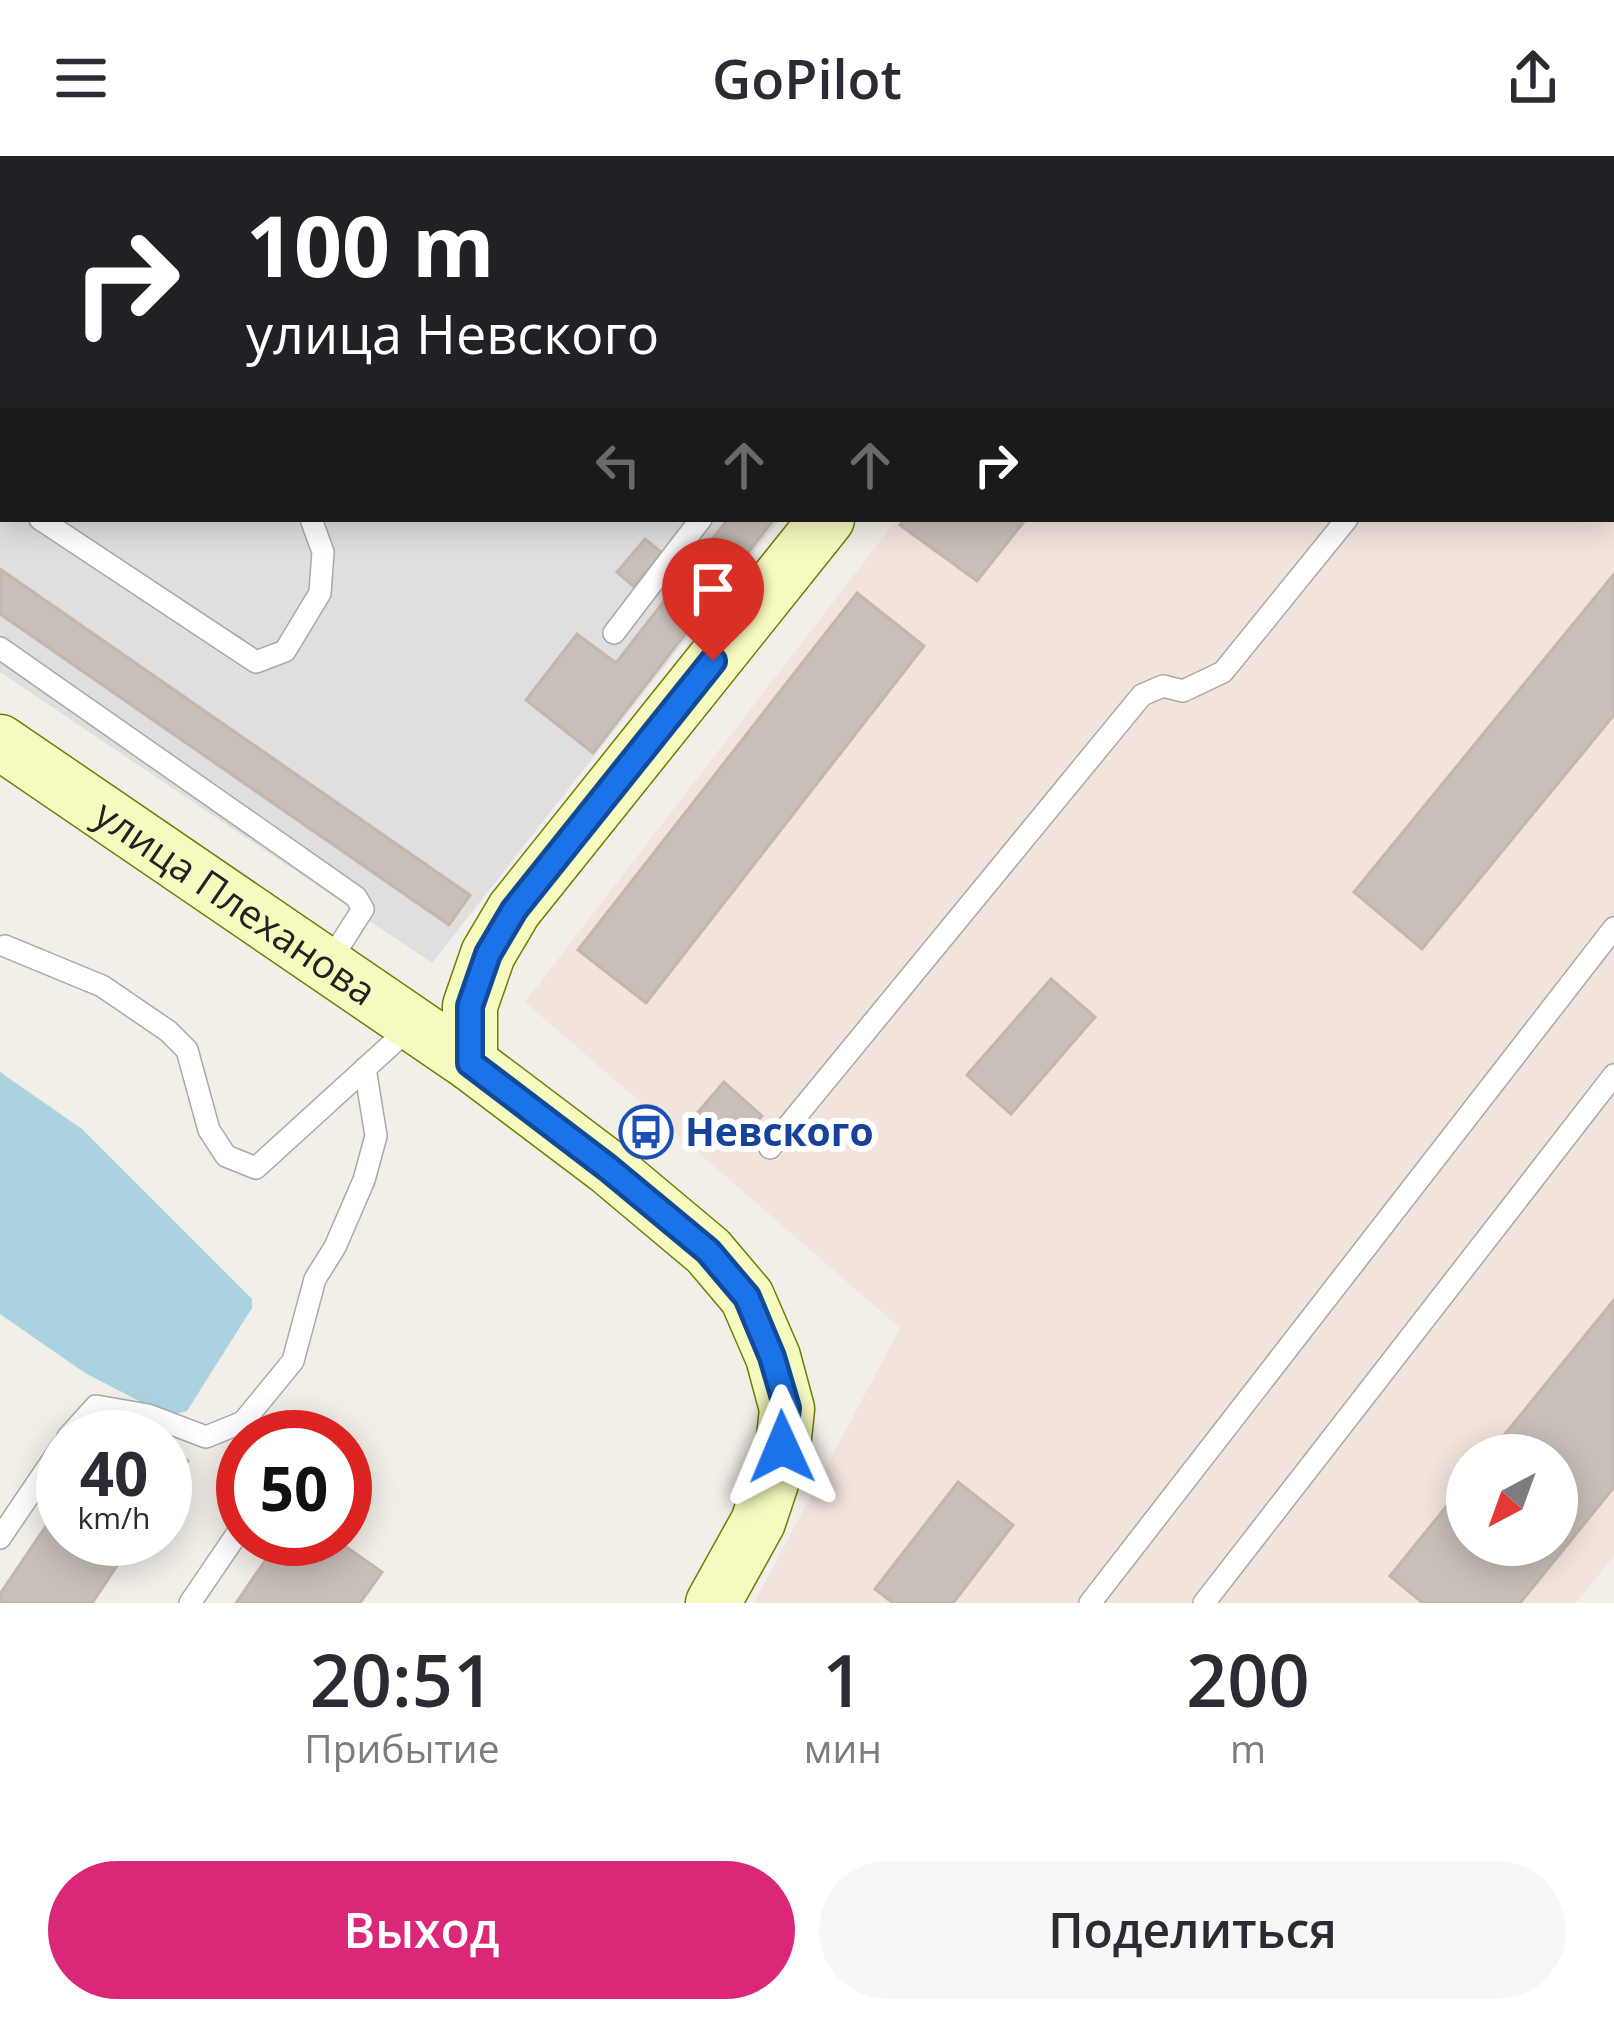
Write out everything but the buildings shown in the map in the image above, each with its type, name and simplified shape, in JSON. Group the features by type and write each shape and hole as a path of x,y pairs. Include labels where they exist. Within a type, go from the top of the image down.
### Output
{"main road":[{"path":"470,1063 470,1006 488,954 514,910 825,522"},
{"name":"улица Плеханова","path":"0,742 470,1063 708,1251 747,1297 787,1408 773,1480 758,1522 713,1603"}],"lane":[{"path":"45,522 256,662 285,651 320,593 323,552 312,522"},
{"path":"614,633 698,522"},
{"path":"770,1148 1142,695 1163,686 1183,691 1222,672 1345,522"},
{"path":"0,647 356,897 363,909 328,964"},
{"path":"1090,1603 1614,928"},
{"path":"4,946 102,986 168,1031 187,1050 209,1130 226,1156 256,1168 415,1023"},
{"path":"192,1432 206,1438 243,1422 293,1360 314,1280 364,1180 376,1136 365,1068"},
{"path":"1204,1603 1614,1075"},
{"path":"0,1538 36,1484"},
{"path":"190,1603 216,1565"}],"shaded area":[{"path":"0,522 778,522 432,963 0,672"},
{"path":"895,522 1614,522 1614,1556 1576,1603 754,1603 900,1328 525,1002"}],"water":[{"path":"0,1072 82,1129 252,1299 252,1308 188,1410 156,1410 85,1373 0,1314"}],"place":[{"name":"Невского","path":"646,1132"}],"route":[{"path":"713,661 514,910 488,954 470,1006 470,1063 708,1251 747,1297 787,1408 782,1447"}]}
